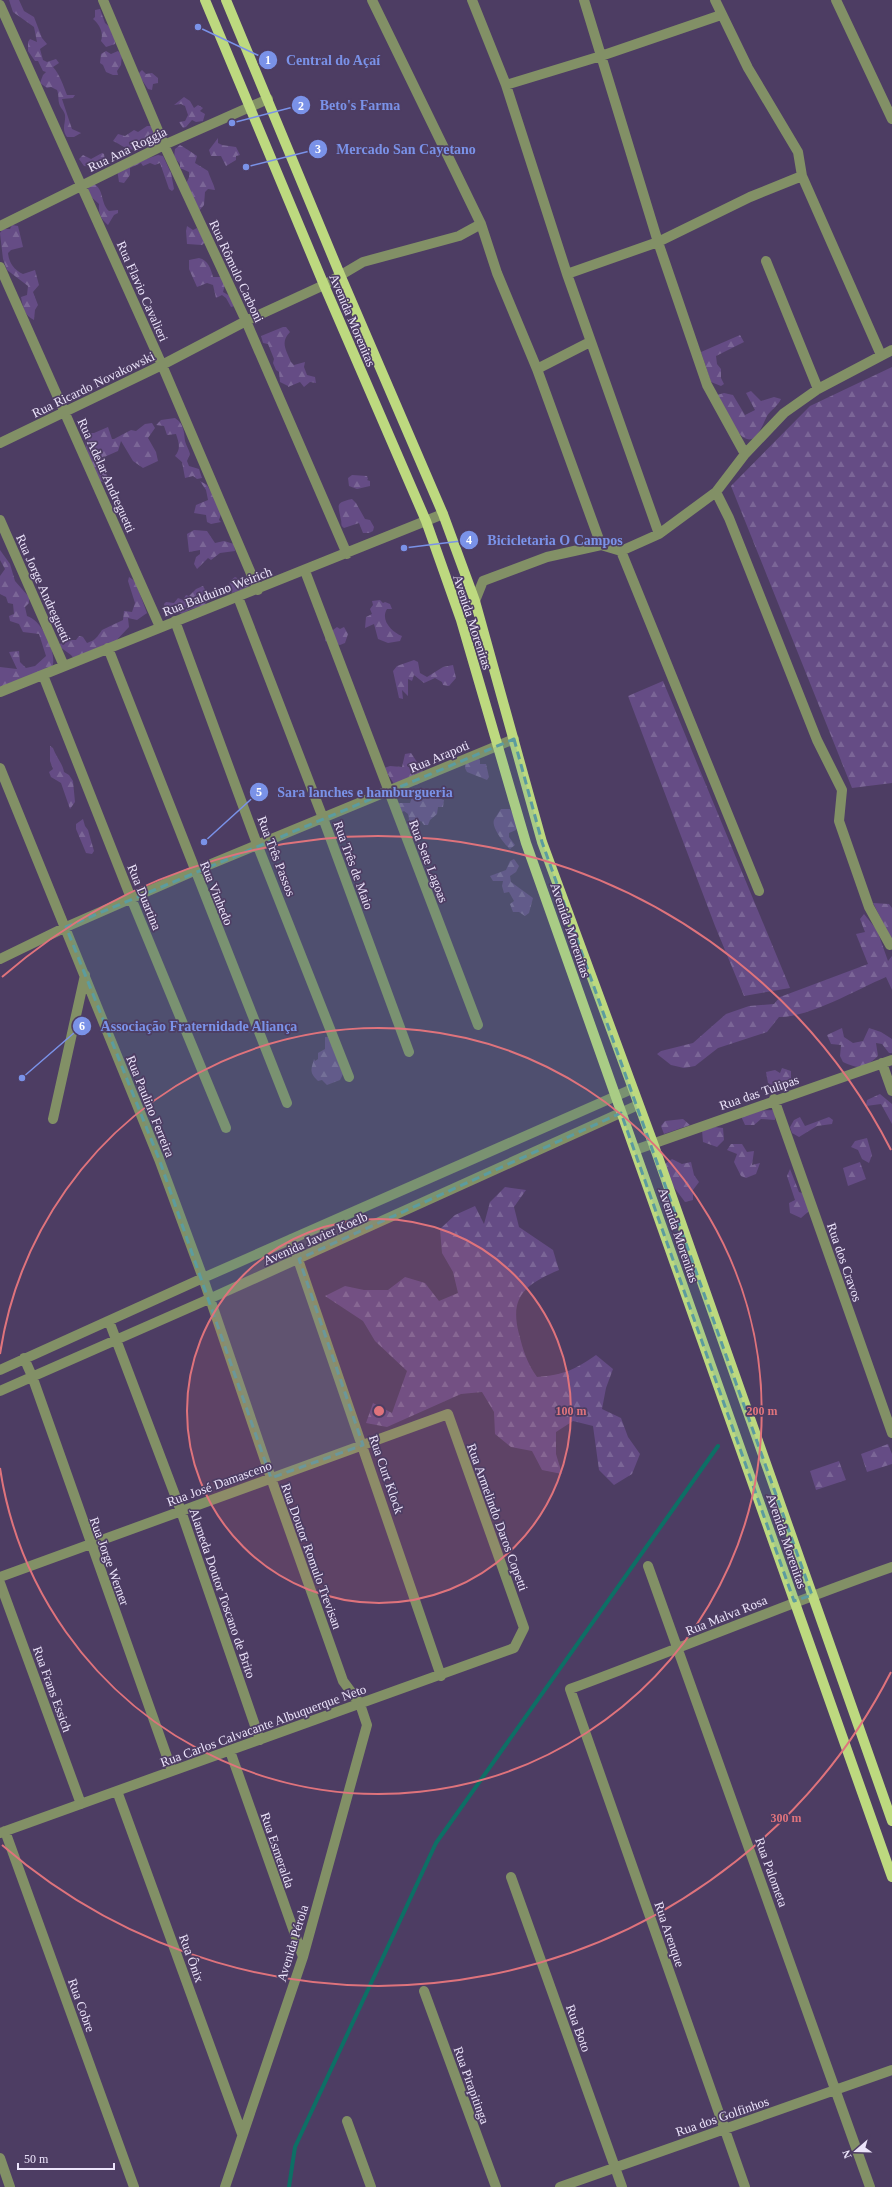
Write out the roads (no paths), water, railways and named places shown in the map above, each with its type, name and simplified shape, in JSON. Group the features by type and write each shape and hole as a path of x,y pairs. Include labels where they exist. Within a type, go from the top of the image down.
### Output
{"main road":[{"name":"Avenida Morenitas","path":"205,0 324,286 426,521 461,620 526,843 892,1877"},
{"name":"Avenida Morenitas","path":"226,0 341,277 443,514 475,600 542,842 653,1143 892,1821"}],"street":[{"name":"Rua Rômulo Carboni","path":"103,0 164,145 246,321 347,554"},
{"path":"372,0 481,224 497,273 537,369 601,545"},
{"path":"472,0 506,85 590,342 659,534"},
{"path":"584,0 658,242 706,385 744,454"},
{"path":"715,0 748,68 798,152 802,176 881,355"},
{"path":"836,0 892,119"},
{"name":"Rua Flavio Cavalieri","path":"0,5 162,365 258,590"},
{"path":"506,85 601,56 721,15"},
{"name":"Rua Ana Roggia","path":"0,226 164,145 268,99"},
{"path":"567,274 658,242 750,197 802,176"},
{"name":"Rua Ricardo Novakowski","path":"0,443 162,365 246,321 324,286 341,277 363,262 459,236 481,224"},
{"path":"766,261 818,389"},
{"name":"Rua Adelar Andreguetti","path":"0,267 160,627"},
{"path":"537,369 590,342"},
{"path":"475,600 483,581 547,557 601,545 621,551 659,534 716,492 744,454 784,413 818,389 892,350"},
{"path":"716,492 732,525 817,740 842,790 839,821 869,907 890,945"},
{"name":"Rua Balduino Weirich","path":"0,692 175,621 258,590 443,514"},
{"name":"Rua Jorge Andreguetti","path":"0,520 64,666"},
{"path":"621,551 760,891"},
{"name":"Rua Sete Lagoas","path":"305,571 478,1025"},
{"name":"Rua Três de Maio","path":"238,598 323,818 409,1052"},
{"name":"Rua Três Passos","path":"175,621 257,844 349,1077"},
{"name":"Rua Vinhedo","path":"108,648 194,871 287,1103"},
{"name":"Rua Duartina","path":"43,675 131,898 226,1128"},
{"name":"Rua Arapoti","path":"0,959 131,898 257,844 514,739"},
{"name":"Rua Paulino Ferreira","path":"0,768 159,1159 203,1278 209,1299"},
{"path":"53,1119 85,975"},
{"name":"Rua das Tulipas","path":"635,1150 774,1099 892,1060"},
{"path":"882,1063 892,1091"},
{"path":"0,1370 203,1278 632,1089"},
{"name":"Rua dos Cravos","path":"774,1099 892,1433"},
{"name":"Avenida Javier Koelb","path":"0,1391 299,1259 638,1105"},
{"name":"Rua Curt Klock","path":"291,1239 363,1445 441,1676"},
{"name":"Rua Doutor Romulo Trevisan","path":"209,1299 343,1681 360,1704"},
{"name":"Alameda Doutor Toscano de Brito","path":"109,1320 181,1511 260,1740"},
{"name":"Rua Jorge Werner","path":"24,1358 32,1376 90,1544 172,1771"},
{"name":"Rua José Damasceno","path":"0,1577 448,1414"},
{"name":"Rua Armelindo Daros Copetti","path":"448,1414 524,1628"},
{"name":"Rua Palometa","path":"648,1566 870,2187"},
{"name":"Rua Malva Rosa","path":"570,1689 678,1648 794,1601 892,1567"},
{"name":"Rua Frans Essich","path":"0,1583 81,1804"},
{"name":"Rua Carlos Calvacante Albuquerque Neto","path":"2,1832 441,1676 514,1648 524,1628"},
{"name":"Rua Arenque","path":"570,1689 745,2187"},
{"name":"Avenida Pérola","path":"225,2187 303,1958 367,1725 360,1704"},
{"name":"Rua Esmeralda","path":"230,1751 303,1958"},
{"name":"Rua Ônix","path":"117,1791 242,2134"},
{"name":"Rua Cobre","path":"2,1832 134,2187"},
{"name":"Rua Boto","path":"511,1877 622,2187"},
{"name":"Rua Pirapitinga","path":"424,1991 496,2187"},
{"name":"Rua dos Golfinhos","path":"560,2187 615,2166 892,2070"},
{"path":"348,2121 371,2187"},
{"path":"0,2158 10,2187"}],"waterway":[{"path":"289,2187 295,2147 436,1843 718,1446"}],"place":[{"name":"Central do Açaí","path":"198,27"},
{"name":"Beto's Farma","path":"232,123"},
{"name":"Mercado San Cayetano","path":"246,167"},
{"name":"Bicicletaria O Campos","path":"404,548"},
{"name":"Sara lanches e hamburgueria","path":"204,842"},
{"name":"Associação Fraternidade Aliança","path":"22,1078"}]}
